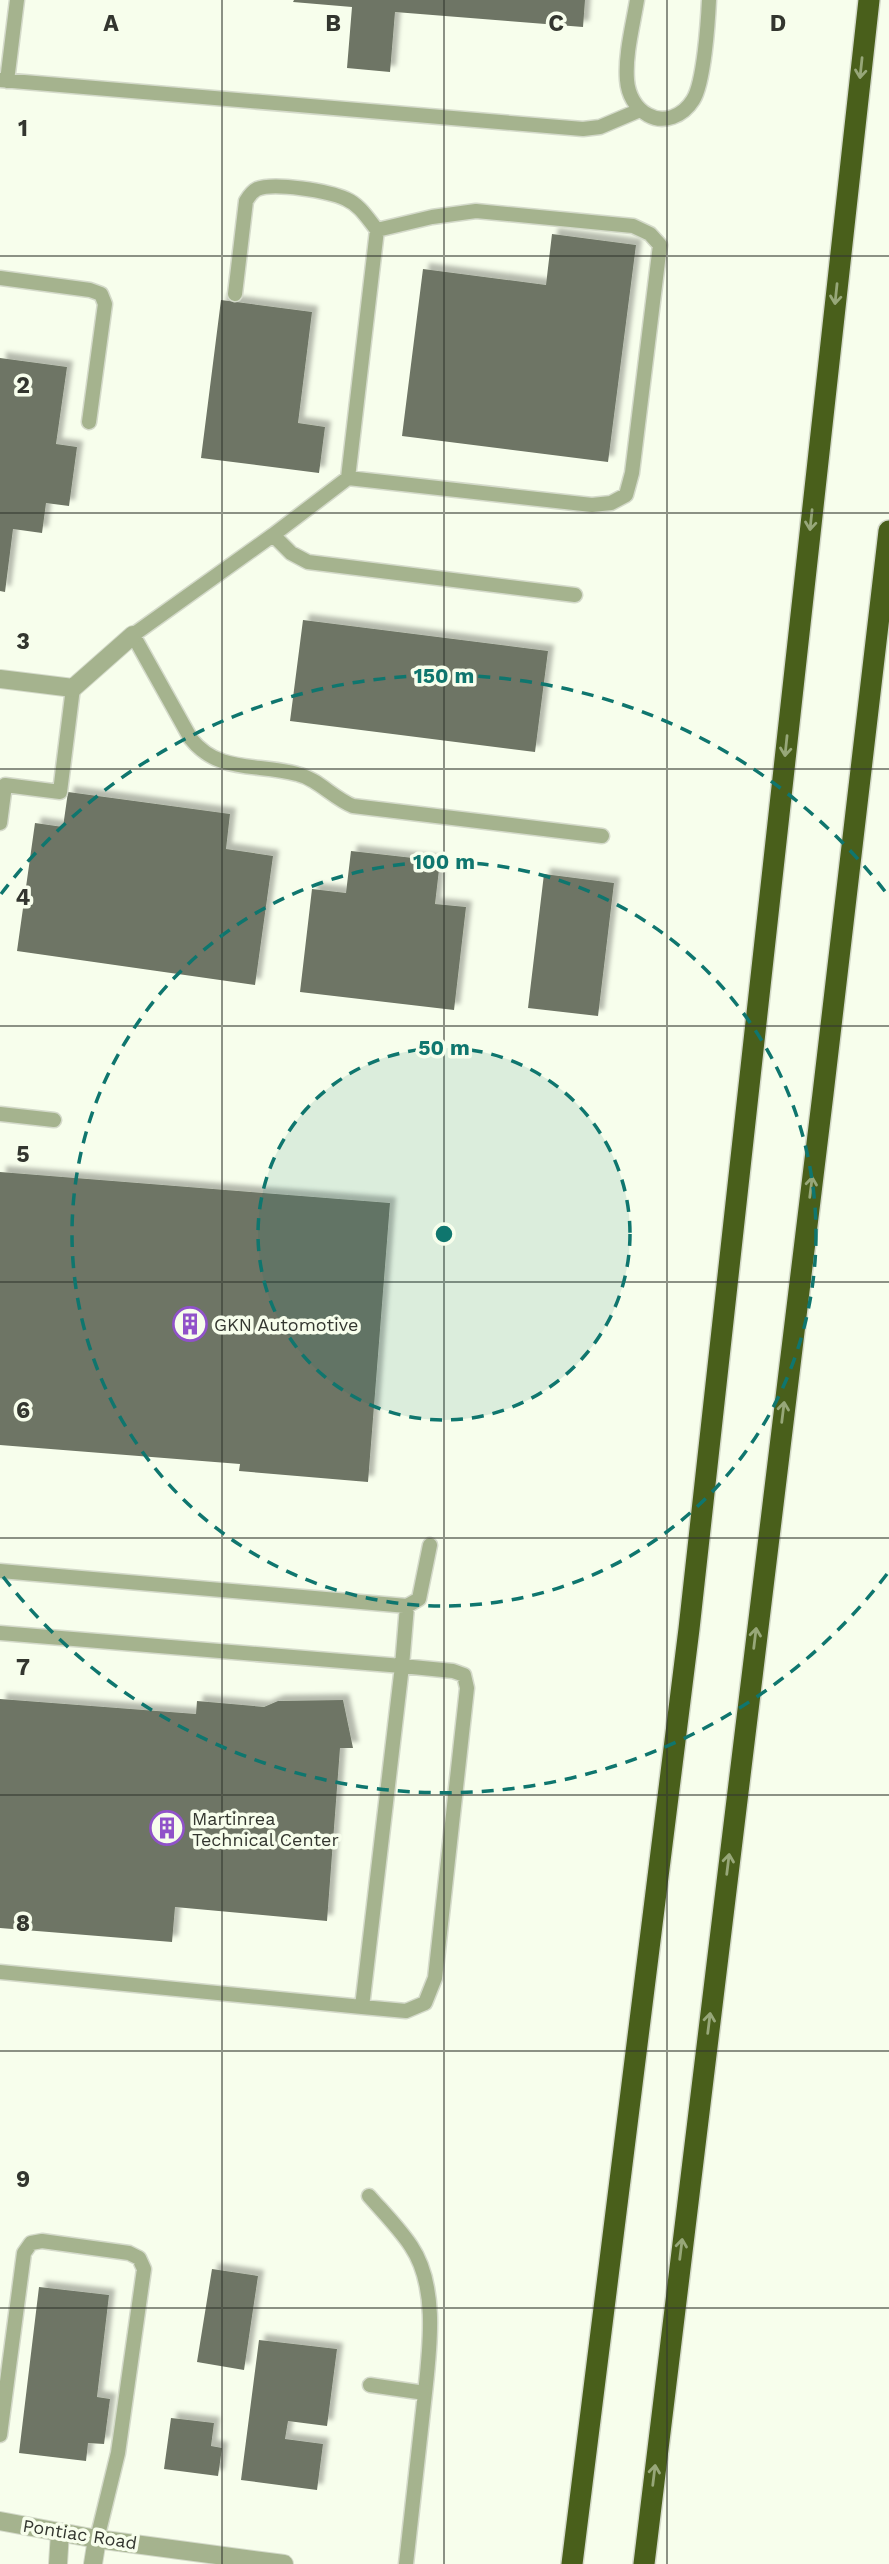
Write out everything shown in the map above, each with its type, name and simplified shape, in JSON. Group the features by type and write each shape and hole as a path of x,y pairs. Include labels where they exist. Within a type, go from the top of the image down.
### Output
{"highway":[{"path":"572,2564 689,1629 869,0"},
{"path":"644,2564 825,1080 889,531"}],"street":[{"path":"0,679 73,688 133,635"},
{"name":"Pontiac Road","path":"0,2521 97,2539 284,2564"},
{"path":"58,2564 61,2532"},
{"path":"93,2564 97,2539"}],"lane":[{"path":"17,0 4,81 583,129 600,127 640,110"},
{"path":"637,0 626,69 631,97 640,110 656,119 672,118 693,100 699,84 709,0"},
{"path":"235,294 246,201 255,189 272,186 323,192 346,199 361,210 377,230 348,478"},
{"path":"377,230 432,217 476,211 633,226 650,234 660,245 632,474 626,495 611,503 592,505 348,478 133,635 191,739 201,752 215,759 298,774 313,781 338,800 354,806 602,836"},
{"path":"0,278 90,290 101,294 105,304 89,422"},
{"path":"273,535 291,553 309,562 575,595"},
{"path":"0,822 5,785 60,792 73,688"},
{"path":"0,1114 54,1120"},
{"path":"0,1571 407,1606 419,1599 430,1545"},
{"path":"362,2007 407,1606"},
{"path":"0,1633 453,1671 464,1675 467,1688 435,1978 425,2003 406,2011 0,1972"},
{"path":"369,2196 412,2247 424,2276 429,2307 425,2393 406,2564"},
{"path":"0,2435 24,2253 31,2243 41,2241 129,2253 139,2258 144,2269 118,2453 97,2539"},
{"path":"370,2385 425,2393"}],"building":[{"path":"585,0 583,27 395,12 390,72 347,68 352,7 293,2"},
{"path":"552,234 636,245 608,462 402,436 423,269 546,285"},
{"path":"221,300 312,312 298,423 325,427 319,473 201,458"},
{"path":"0,358 67,367 56,444 77,447 69,506 46,503 42,533 13,529 5,592 0,591"},
{"path":"303,620 548,651 535,752 290,721"},
{"path":"68,792 230,814 226,849 273,856 255,985 17,951 35,823 63,827"},
{"path":"351,851 440,861 435,904 466,907 454,1010 300,992 312,889 346,893"},
{"path":"544,874 614,883 598,1016 528,1008"},
{"name":"GKN Automotive","path":"0,1172 390,1203 368,1482 239,1471 240,1464 0,1445"},
{"name":"Martinrea Technical Center","path":"0,1699 196,1714 197,1701 264,1707 278,1701 343,1700 353,1748 340,1748 327,1921 175,1907 172,1942 0,1928"},
{"path":"212,2269 258,2276 244,2370 197,2362"},
{"path":"39,2287 109,2295 97,2397 110,2399 104,2444 88,2443 86,2461 19,2453"},
{"path":"259,2340 337,2349 327,2426 288,2421 285,2439 323,2444 317,2490 241,2480"},
{"path":"171,2418 214,2423 211,2446 222,2448 218,2476 164,2469"}],"place":[{"name":"GKN Automotive","path":"190,1324"},
{"name":"Martinrea Technical Center","path":"167,1828"}]}
